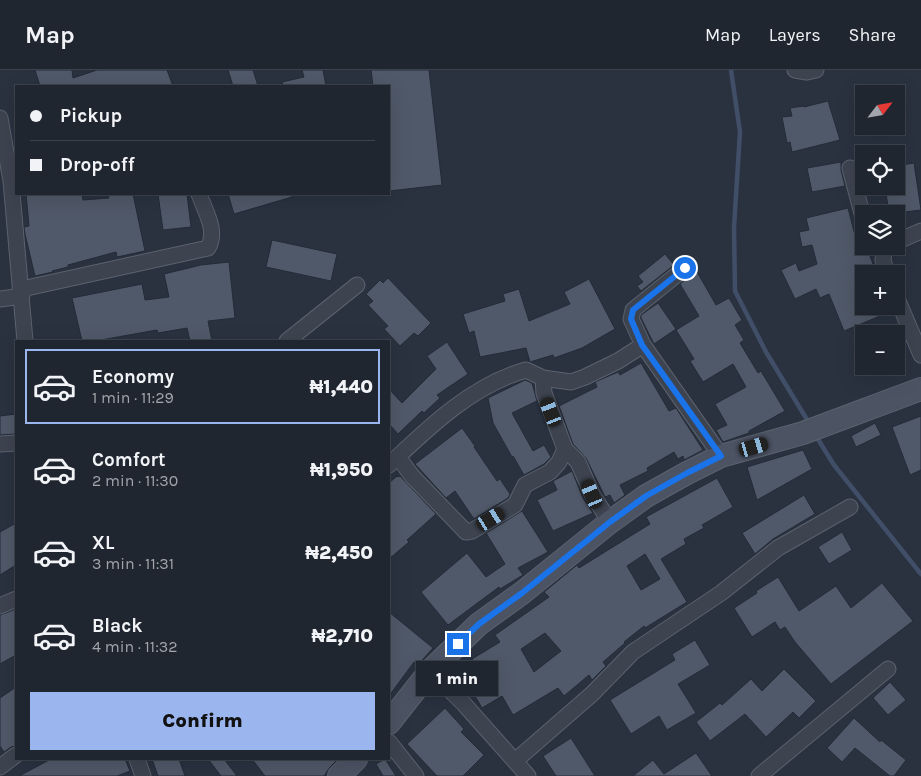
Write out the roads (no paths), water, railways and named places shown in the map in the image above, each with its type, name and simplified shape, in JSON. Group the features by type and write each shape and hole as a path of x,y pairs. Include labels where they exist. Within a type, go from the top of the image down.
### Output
{"street":[{"path":"795,70 807,72 816,70"},
{"path":"0,118 12,158 6,181 22,292 25,340"},
{"path":"850,168 860,205"},
{"path":"0,299 22,292 208,248 211,243 212,231 199,195"},
{"path":"905,238 921,232"},
{"path":"685,268 633,310 631,319 642,345 721,456"},
{"path":"288,340 357,285"},
{"path":"904,315 921,354"},
{"path":"565,449 559,462 550,472 525,485 515,505 472,531 466,532 412,476 393,461 466,398 514,373 526,370 543,378 571,382 618,361 642,345"},
{"path":"543,378 544,393 565,449 578,462 592,494 610,522"},
{"path":"390,722 430,671 479,624 522,593 610,522 646,496 721,456 803,433 921,389"},
{"path":"0,444 15,443"},
{"path":"515,761 592,694 633,652 721,593 778,548 850,508"},
{"path":"0,606 15,599"},
{"path":"760,776 888,669"},
{"path":"430,671 464,704 528,776"},
{"path":"390,743 416,776"},
{"path":"0,767 15,756"},
{"path":"137,760 143,776"},
{"path":"339,776 355,760"}],"waterway":[{"path":"731,70 740,132 734,227 735,291 766,352 809,423"},
{"path":"816,436 834,465 921,574"}]}
